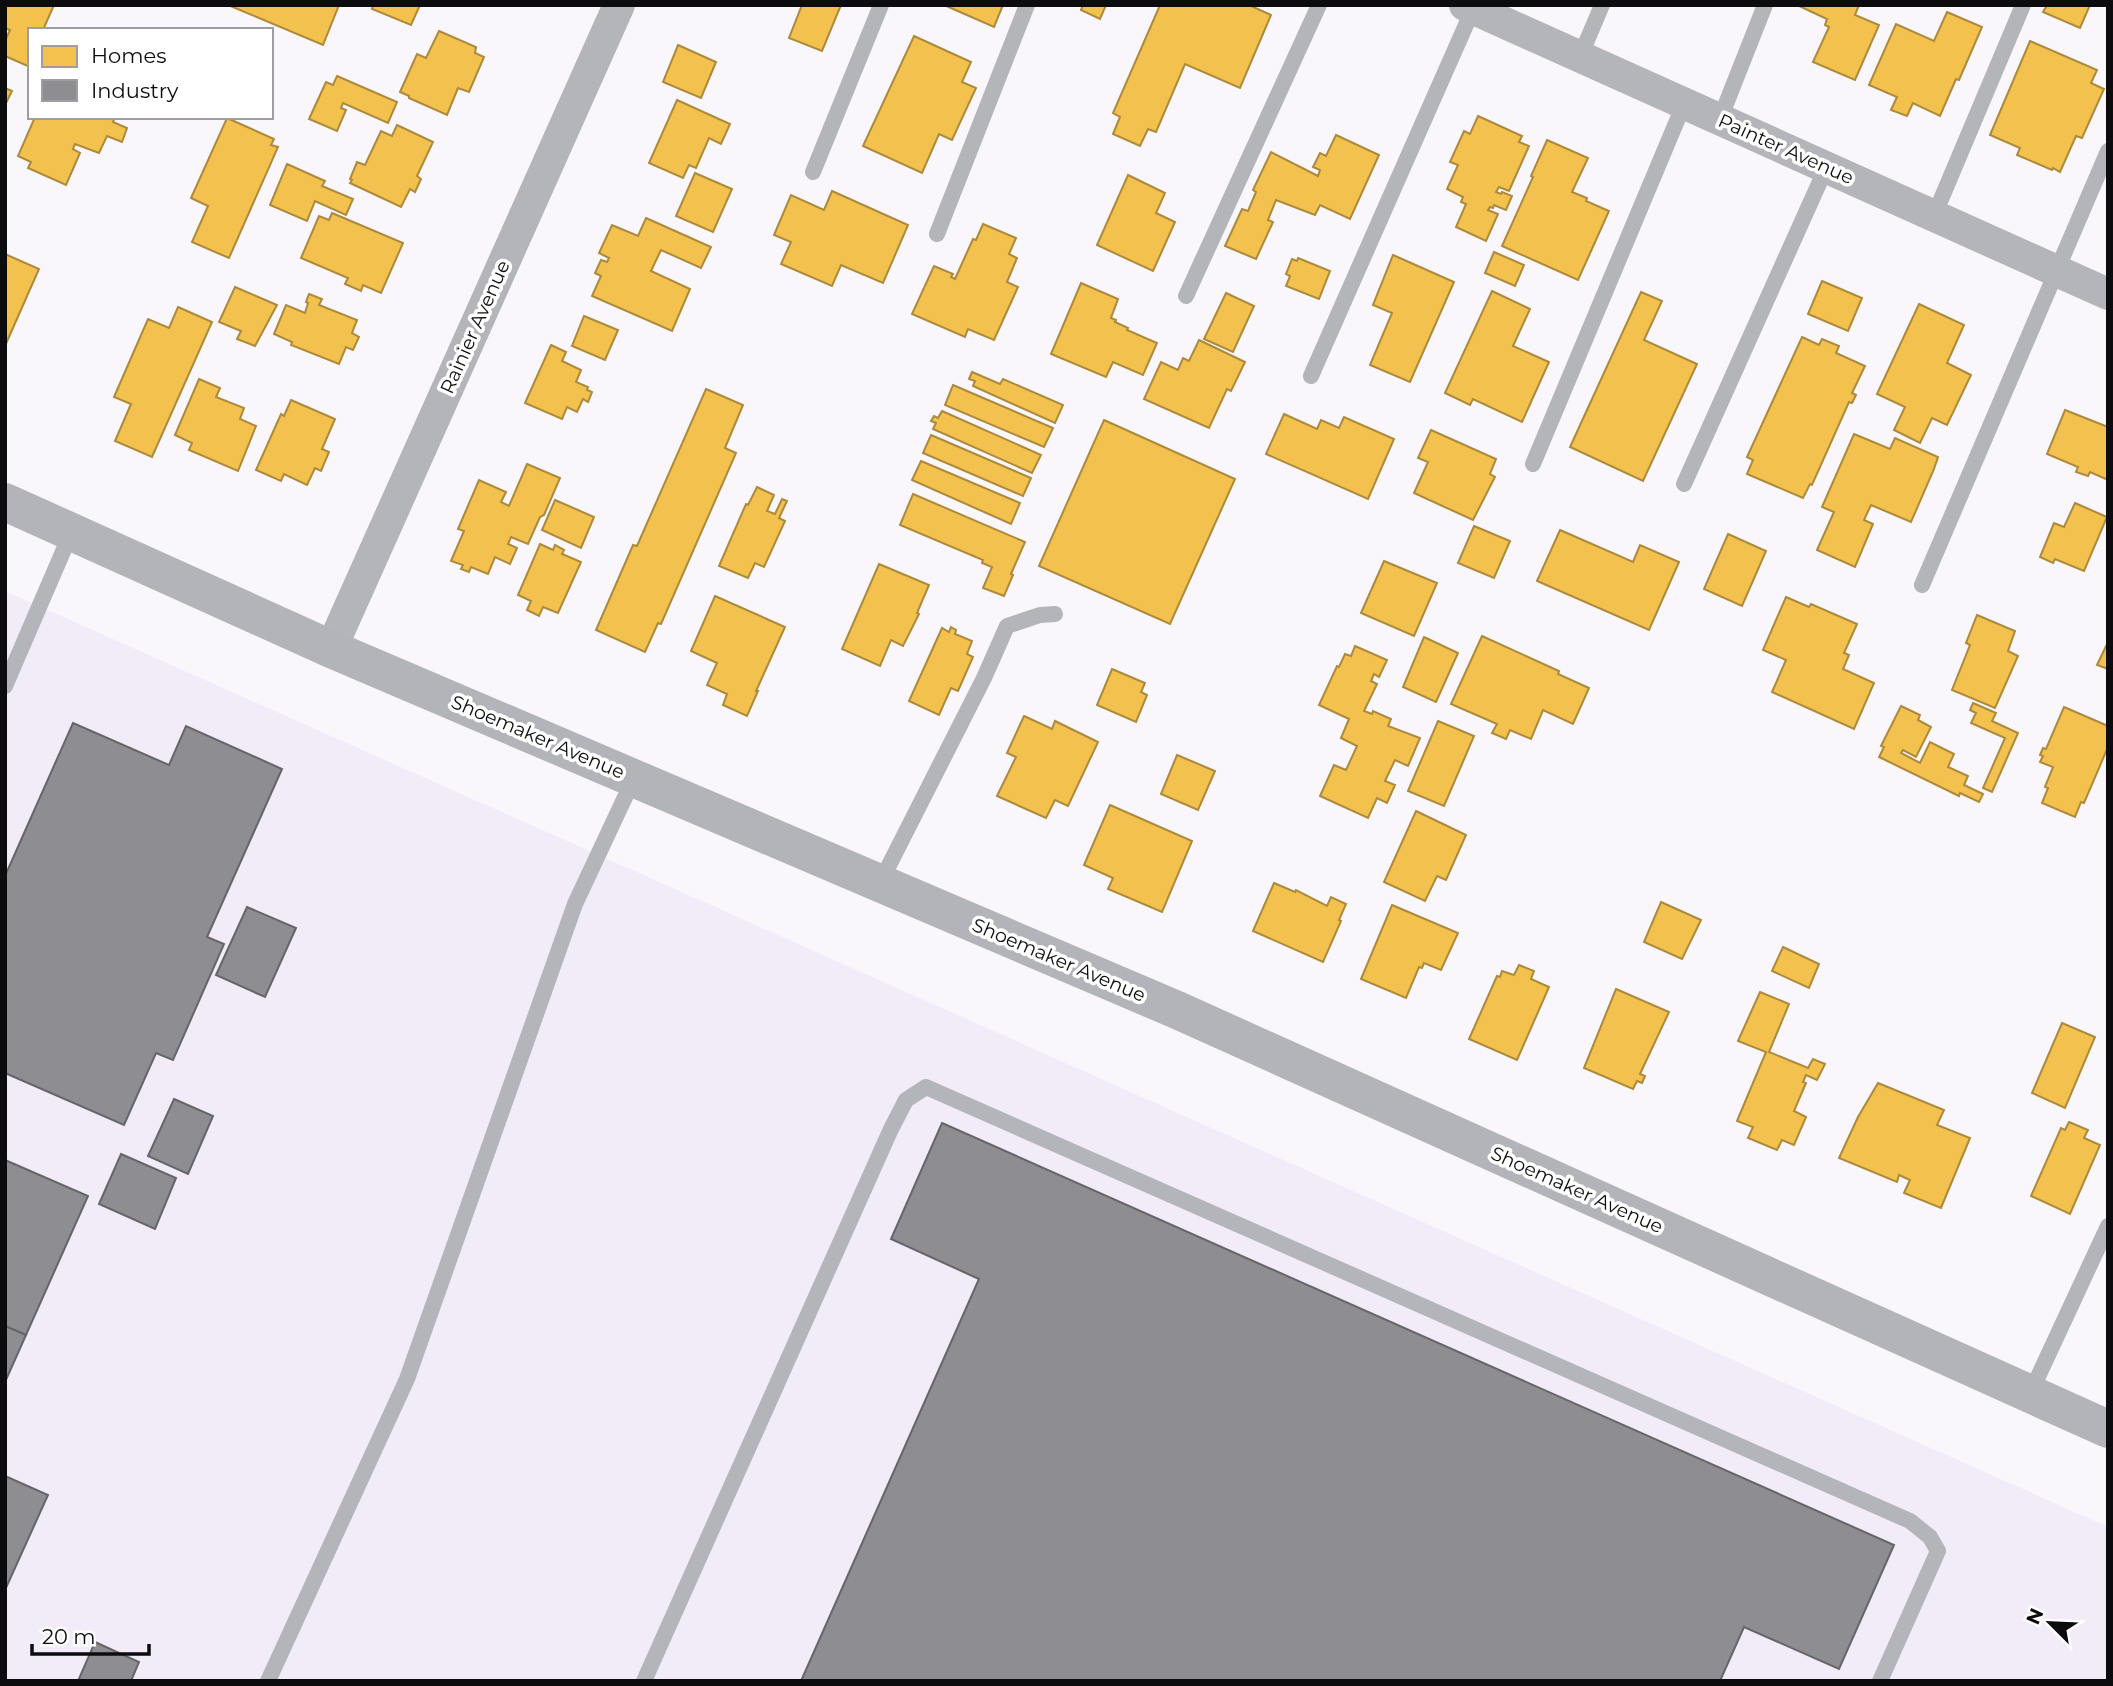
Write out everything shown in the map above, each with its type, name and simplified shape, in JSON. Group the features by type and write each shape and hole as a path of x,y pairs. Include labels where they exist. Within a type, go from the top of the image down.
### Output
{"main road":[{"name":"Shoemaker Avenue","path":"5,502 331,649 1189,1016 2108,1429"}],"street":[{"name":"Rainier Avenue","path":"331,649 620,5"},
{"name":"Painter Avenue","path":"1469,7 2108,294"}],"lane":[{"path":"813,172 880,5"},
{"path":"937,234 1027,5"},
{"path":"1186,296 1319,5"},
{"path":"1580,57 1602,5"},
{"path":"1720,120 1765,5"},
{"path":"1934,216 2023,5"},
{"path":"1311,376 1469,7"},
{"path":"1533,464 1684,104"},
{"path":"1922,585 2108,151"},
{"path":"1684,484 1826,167"},
{"path":"5,686 71,533"},
{"path":"880,883 978,690 1007,626 1040,615 1055,614"},
{"path":"268,1681 407,1379 575,904 634,778"},
{"path":"643,1681 891,1129 906,1100 926,1087 1910,1521 1930,1537 1937,1551 1880,1681"},
{"path":"2030,1394 2108,1226"}],"shaded area":[{"path":"5,591 2108,1527 2108,1681 5,1681"}],"building: Homes":[{"path":"5,5 54,5 44,28 28,28 28,66 5,56 5,41 10,30 5,28"},
{"path":"228,5 339,5 323,45"},
{"path":"373,5 420,5 411,25 372,9"},
{"path":"802,5 841,5 822,51 789,38"},
{"path":"944,5 1003,5 994,27"},
{"path":"1083,5 1106,5 1100,19 1081,10"},
{"path":"1160,5 1249,5 1271,15 1240,88 1185,64 1156,132 1148,129 1140,146 1113,134 1120,117 1113,113"},
{"path":"1797,5 1859,5 1855,15 1879,25 1855,80 1813,62 1829,27 1825,25 1827,19"},
{"path":"2047,5 2090,5 2080,28 2043,12"},
{"path":"1947,12 1982,27 1940,116 1913,103 1907,116 1891,110 1897,97 1869,85 1896,24 1934,41"},
{"path":"439,31 476,47 475,53 484,57 469,92 458,88 447,115 400,92 417,54 426,58"},
{"path":"914,36 971,62 962,82 976,88 952,140 939,134 922,173 863,146"},
{"path":"2030,41 2097,70 2091,83 2104,89 2082,138 2076,136 2060,172 2017,155 2020,148 1990,135"},
{"path":"678,45 716,62 701,98 663,82"},
{"path":"337,76 397,102 388,123 343,103 341,108 346,110 337,131 309,119 326,82 333,85"},
{"path":"5,88 12,91 5,105"},
{"path":"677,100 730,124 721,144 709,138 696,168 689,165 683,178 649,163"},
{"path":"1478,116 1522,136 1519,142 1529,146 1509,191 1499,187 1496,192 1512,196 1506,210 1494,205 1488,210 1498,214 1486,241 1456,227 1466,204 1461,202 1463,197 1447,189 1458,165 1450,162 1464,131 1470,134"},
{"path":"34,119 114,119 113,122 127,128 122,142 107,136 99,153 75,144 73,149 80,153 66,185 28,168 31,162 18,156"},
{"path":"227,119 274,139 271,145 278,147 229,258 192,242 208,206 191,198"},
{"path":"397,125 433,142 417,176 421,179 415,192 410,189 401,207 350,183 357,162 365,165 381,131 392,136"},
{"path":"1336,135 1379,155 1350,219 1320,205 1315,215 1276,200 1268,220 1273,222 1256,259 1225,246 1242,209 1248,211 1256,192 1253,190 1271,152 1318,176 1320,170 1313,167 1320,153 1326,156"},
{"path":"1547,140 1588,158 1572,192 1609,211 1578,280 1502,246"},
{"path":"287,164 325,181 322,186 353,199 346,215 315,201 307,221 270,205"},
{"path":"695,173 732,189 713,232 676,216"},
{"path":"1128,175 1165,193 1156,213 1175,222 1153,271 1097,245"},
{"path":"832,191 908,225 883,283 841,265 832,286 781,264 791,242 774,235 791,195 824,210"},
{"path":"332,213 403,243 381,293 363,285 361,291 345,284 348,278 301,258 319,216 329,220"},
{"path":"646,218 711,247 701,268 661,250 651,271 690,289 672,331 592,296 601,276 595,273 601,260 607,262 609,258 599,253 612,225 638,236"},
{"path":"983,224 1016,238 1009,254 1017,258 1007,282 1018,287 994,340 968,329 965,337 912,314 934,266 953,274 951,277 955,279 973,239 976,240"},
{"path":"1494,252 1524,265 1515,286 1485,273"},
{"path":"5,254 39,269 5,346"},
{"path":"1393,255 1454,282 1410,382 1370,365 1392,313 1373,305"},
{"path":"1298,258 1330,271 1319,299 1286,286 1290,276 1286,274 1292,259 1297,261"},
{"path":"1822,281 1862,298 1848,331 1808,314"},
{"path":"1081,283 1118,299 1111,318 1128,328 1127,330 1157,343 1143,375 1113,362 1106,377 1051,354"},
{"path":"235,287 277,305 255,346 237,339 241,331 219,322"},
{"path":"1492,291 1530,309 1513,346 1549,362 1522,422 1473,399 1470,405 1445,393"},
{"path":"1641,292 1662,301 1644,340 1697,364 1643,481 1570,447"},
{"path":"1226,293 1254,306 1233,352 1204,339"},
{"path":"309,294 322,299 319,305 357,320 352,333 359,337 353,350 346,347 339,364 291,345 292,342 274,334 286,305 305,313"},
{"path":"1919,304 1964,325 1947,363 1971,375 1947,425 1932,418 1920,443 1894,430 1905,407 1877,394"},
{"path":"178,307 212,322 152,457 115,441 131,404 114,397 148,319 169,328"},
{"path":"584,316 618,330 605,360 572,346"},
{"path":"1802,337 1819,345 1822,339 1839,346 1836,353 1865,366 1852,393 1856,395 1852,403 1849,402 1812,485 1810,484 1803,498 1747,474 1753,460 1747,457"},
{"path":"1199,340 1245,362 1231,391 1227,389 1209,428 1144,399 1161,362 1178,370 1183,358 1189,361"},
{"path":"551,345 566,352 562,361 581,370 576,382 588,387 587,390 592,392 588,402 583,399 577,412 567,407 562,419 525,403"},
{"path":"972,372 1000,384 1003,379 1063,405 1055,423 973,386 975,381 969,379"},
{"path":"199,379 220,388 216,397 244,408 240,419 256,426 238,471 189,450 192,443 175,435"},
{"path":"953,385 1053,428 1044,447 945,405"},
{"path":"706,389 743,405 725,448 736,453 661,624 658,623 645,652 596,630 633,545 637,546"},
{"path":"291,400 335,419 322,449 329,452 321,471 315,468 307,485 284,474 281,481 256,470 281,414 284,416"},
{"path":"2065,410 2108,427 2108,480 2090,472 2088,476 2076,472 2078,467 2047,454"},
{"path":"942,411 1041,455 1032,473 933,429 936,423 931,421 934,416 938,418"},
{"path":"1284,414 1317,429 1321,420 1339,428 1344,417 1394,439 1368,499 1266,454"},
{"path":"1104,420 1235,479 1170,624 1039,566"},
{"path":"1431,430 1496,459 1490,474 1495,477 1473,520 1414,493 1428,462 1418,458"},
{"path":"1854,434 1890,449 1895,438 1938,457 1911,522 1871,505 1864,520 1873,524 1855,567 1817,550 1834,512 1822,507"},
{"path":"931,435 1031,478 1023,496 923,453"},
{"path":"921,461 1020,503 1011,524 912,480"},
{"path":"527,464 560,478 528,544 511,537 508,544 517,548 510,564 495,557 488,574 471,567 469,572 461,569 463,565 451,561 464,531 458,529 479,480 506,492 501,502 509,506"},
{"path":"757,487 774,495 767,511 775,514 782,499 787,501 779,518 785,521 764,567 755,563 748,578 719,566 746,504 748,505"},
{"path":"913,494 1025,542 1004,596 983,588 992,567 982,563 983,560 900,525"},
{"path":"555,500 594,517 581,548 542,530"},
{"path":"2075,503 2107,517 2084,571 2055,559 2053,563 2040,557 2054,523 2064,527"},
{"path":"1474,526 1510,541 1494,578 1458,563"},
{"path":"1560,530 1633,562 1640,545 1679,562 1649,630 1537,581"},
{"path":"1728,534 1766,551 1742,606 1704,589"},
{"path":"540,544 553,550 555,545 564,550 562,554 581,562 558,613 543,607 539,616 527,610 531,601 518,595"},
{"path":"1384,561 1437,583 1414,636 1361,613"},
{"path":"879,564 929,585 917,613 919,614 903,646 891,640 880,666 842,649"},
{"path":"715,596 785,627 747,716 723,705 727,694 707,685 717,663 691,651"},
{"path":"1786,597 1809,607 1811,604 1857,624 1844,653 1849,655 1843,669 1874,683 1854,729 1772,692 1786,660 1763,650"},
{"path":"1977,615 2015,631 2008,651 2018,656 1995,708 1952,690 1970,645 1966,643"},
{"path":"951,627 956,630 955,634 972,641 967,654 973,657 958,691 951,688 939,715 909,701 942,628 949,632"},
{"path":"1482,636 1559,671 1558,674 1589,688 1573,724 1543,710 1531,739 1510,730 1506,739 1492,733 1497,724 1451,704"},
{"path":"1424,637 1458,653 1436,702 1403,687"},
{"path":"2108,642 2108,669 2097,665"},
{"path":"1355,646 1387,660 1379,677 1374,674 1371,681 1377,684 1364,711 1372,714 1373,711 1391,719 1388,726 1420,738 1408,766 1395,760 1385,781 1395,785 1387,803 1377,798 1368,818 1320,796 1334,765 1346,770 1357,746 1341,738 1349,719 1319,705 1337,666 1339,667 1345,654 1351,656"},
{"path":"1112,669 1145,683 1141,692 1147,695 1136,722 1097,705"},
{"path":"1973,703 1996,713 1992,721 2018,733 1992,792 1983,788 2005,738 1971,723 1976,713 1970,710"},
{"path":"1901,706 1920,715 1918,720 1931,727 1916,757 1903,750 1901,753 1920,763 1930,742 1954,754 1948,767 1968,776 1964,785 1983,794 1979,802 1960,793 1959,796 1879,757 1884,747 1881,746"},
{"path":"2064,707 2108,726 2108,747 2084,803 2081,802 2075,817 2042,803 2053,767 2040,762 2043,756 2040,755 2043,748 2046,749"},
{"path":"1024,716 1052,729 1055,721 1098,742 1068,806 1055,800 1046,818 997,796 1016,757 1007,753"},
{"path":"1438,721 1474,736 1444,806 1408,791"},
{"path":"1177,755 1215,771 1198,810 1161,794"},
{"path":"1110,805 1192,841 1162,912 1108,889 1113,878 1084,865"},
{"path":"1416,811 1466,835 1446,880 1437,876 1425,901 1384,882"},
{"path":"1274,883 1295,892 1296,890 1327,906 1331,897 1346,904 1323,962 1253,931"},
{"path":"1661,902 1701,920 1682,959 1644,942"},
{"path":"1392,905 1458,933 1441,970 1424,963 1422,968 1419,967 1406,998 1361,979"},
{"path":"1783,947 1819,964 1809,988 1772,971"},
{"path":"1519,965 1534,971 1531,979 1549,987 1517,1060 1469,1039 1497,976 1500,977 1502,971 1514,975"},
{"path":"1616,989 1669,1012 1640,1074 1645,1076 1642,1083 1637,1081 1633,1089 1584,1068"},
{"path":"1760,992 1789,1004 1769,1052 1808,1068 1813,1059 1825,1064 1817,1080 1806,1075 1803,1082 1806,1083 1794,1111 1806,1117 1794,1145 1782,1140 1777,1150 1748,1138 1753,1127 1737,1121 1766,1052 1738,1041"},
{"path":"2062,1023 2095,1037 2065,1108 2032,1093"},
{"path":"1878,1083 1944,1110 1937,1125 1970,1138 1941,1208 1904,1193 1910,1180 1899,1175 1897,1182 1839,1158"},
{"path":"2069,1122 2088,1130 2084,1138 2100,1145 2070,1214 2031,1196 2061,1128 2065,1130"}],"building: Industry":[{"path":"73,723 169,765 186,726 282,769 207,937 224,944 173,1060 156,1053 124,1125 5,1073 5,876"},
{"path":"247,907 296,928 265,997 216,975"},
{"path":"174,1099 213,1116 188,1174 148,1156"},
{"path":"942,1123 1894,1545 1839,1669 1744,1627 1720,1681 801,1681 979,1279 891,1239"},
{"path":"121,1154 176,1178 155,1229 99,1204"},
{"path":"5,1160 88,1196 26,1335 5,1326"},
{"path":"5,1326 26,1335 5,1382"},
{"path":"5,1476 48,1495 5,1590"},
{"path":"95,1642 139,1662 131,1681 78,1681"}]}
